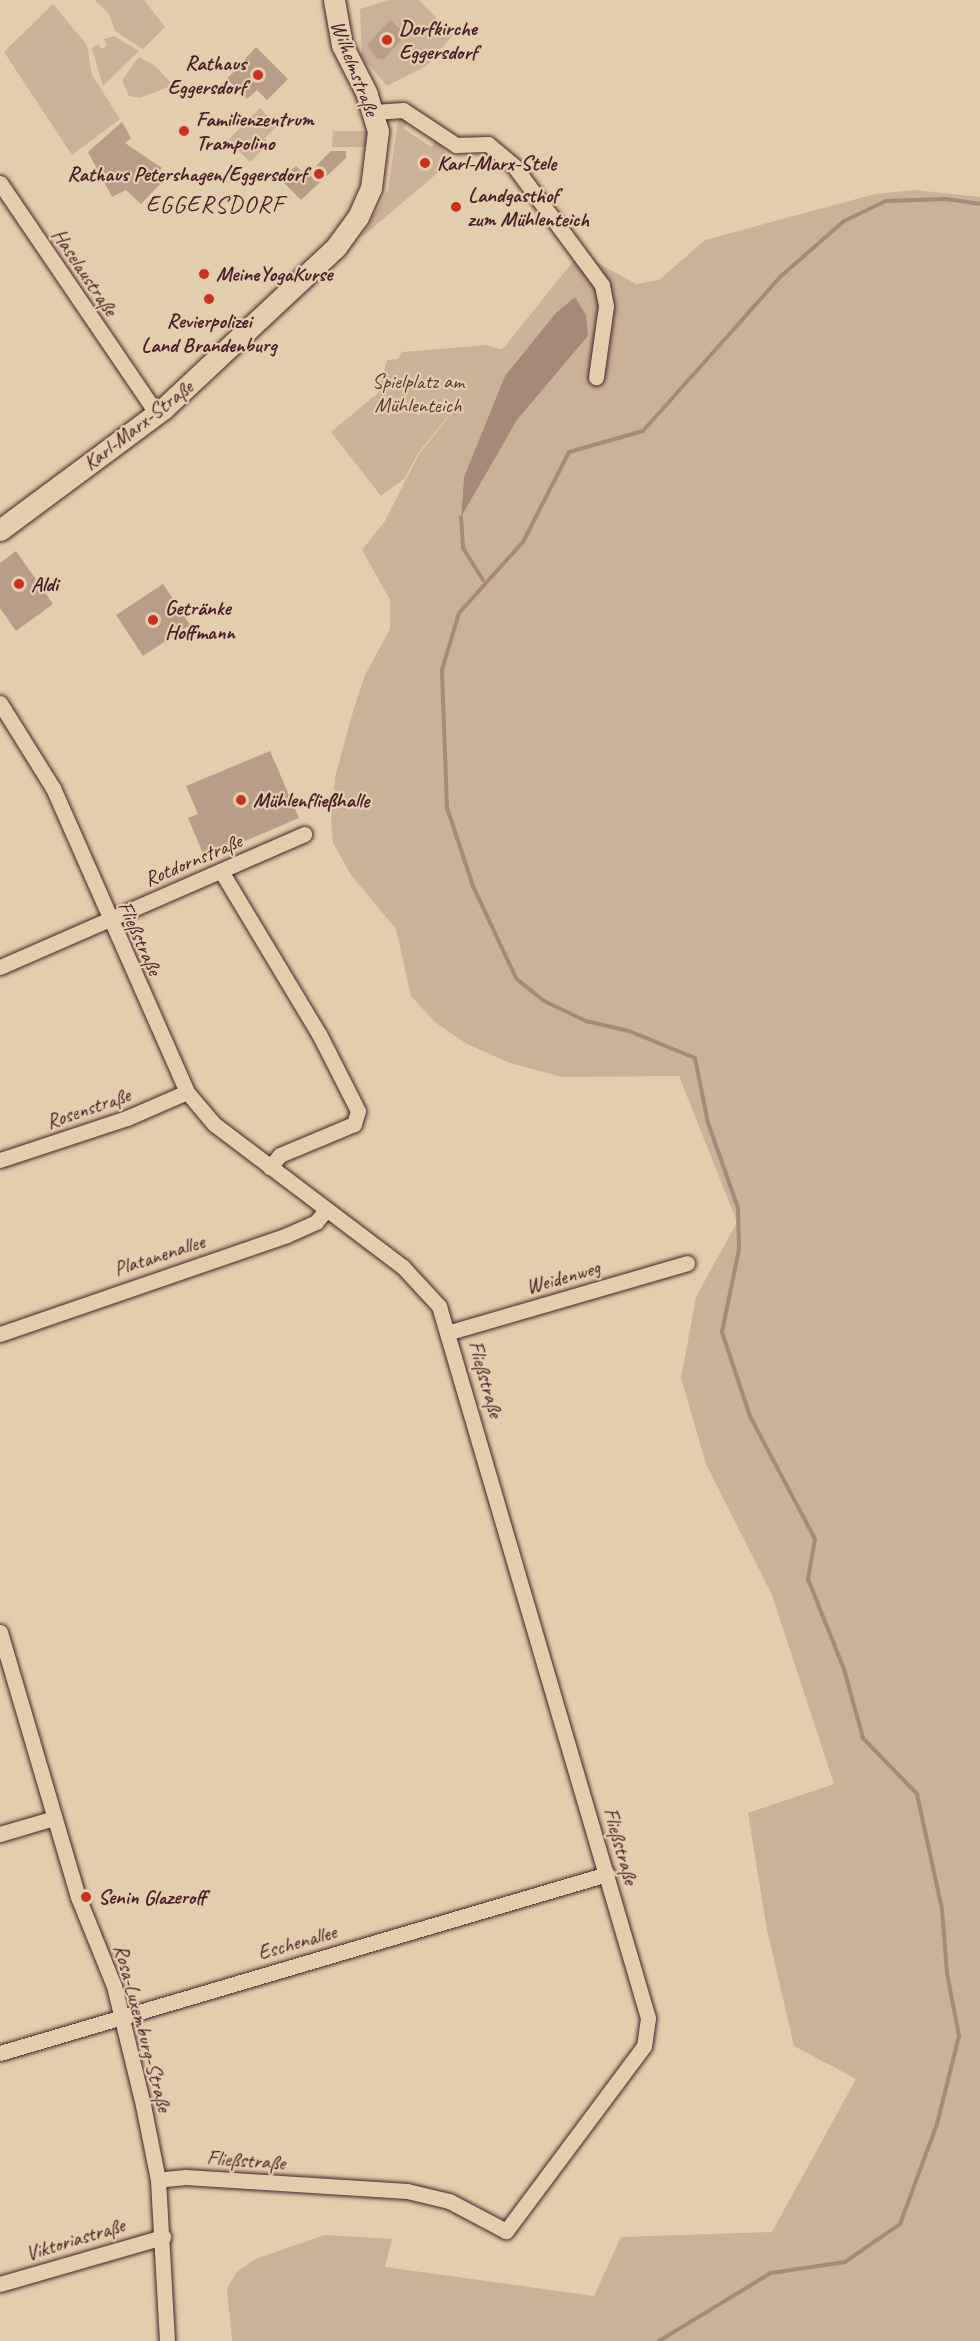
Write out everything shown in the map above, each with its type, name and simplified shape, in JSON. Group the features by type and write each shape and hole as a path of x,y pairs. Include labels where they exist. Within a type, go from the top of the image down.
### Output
{"street":[{"name":"Wilhelmstraße","path":"334,0 342,45 374,112 378,131 371,188 345,236"},
{"path":"374,112 403,110 456,145 489,144 513,166 602,285 606,306 596,377"},
{"name":"Haselaustraße","path":"0,183 157,414"},
{"name":"Karl-Marx-Straße","path":"0,530 157,414 345,236"},
{"name":"Fließstraße","path":"0,703 53,788 108,919 187,1092 214,1124 422,1283 450,1332 607,1874 649,2034 506,2231 448,2201 407,2191 184,2177 158,2180"},
{"name":"Rotdornstraße","path":"0,967 304,834"},
{"path":"221,871 319,1034 358,1111 354,1124 280,1155 270,1167"},
{"name":"Rosenstraße","path":"0,1160 127,1118 187,1092"},
{"name":"Platanenallee","path":"0,1334 287,1235 316,1222 326,1210"},
{"name":"Weidenweg","path":"450,1332 687,1263"},
{"name":"Rosa-Luxemburg-Straße","path":"0,1632 78,1897 106,1958 158,2180 163,2237 167,2341"},
{"path":"0,1834 54,1818"},
{"name":"Eschenallee","path":"0,2054 119,2015 607,1874"},
{"name":"Viktoriastraße","path":"0,2284 163,2237"}],"green space":[{"path":"95,0 144,0 165,27 143,49 115,31 109,14"},
{"path":"388,0 419,0 453,35 426,66 387,86 362,57 360,9"},
{"path":"53,4 87,45 92,75 120,119 72,155 4,52"},
{"path":"114,36 139,51 103,86 92,48 98,44 102,49 107,46 104,39"},
{"path":"139,57 154,65 173,85 140,98 129,96 122,80"},
{"path":"260,108 277,126 265,138 269,144 250,162 228,140"},
{"path":"399,115 409,120 404,129 431,147 437,139 448,157 441,170 362,237 388,190"},
{"path":"333,131 367,131 367,147 332,147"},
{"path":"915,190 980,197 980,2341 232,2341 227,2288 237,2272 255,2259 325,2235 392,2239 385,2267 594,2296 621,2237 772,2232 856,2079 794,2046 767,1930 748,1813 834,1784 772,1595 706,1464 681,1378 696,1297 737,1222 679,1076 562,1077 510,1063 467,1044 436,1023 411,996 396,929 351,875 333,843 331,819 335,777 354,708 365,675 390,629 390,600 362,550 385,521 419,454 574,260 598,263 636,284 659,280 705,240 875,194","holes":["556,313 588,336 517,420 461,516 464,477 484,435"]},
{"name":"Spielplatz am Mühlenteich","path":"486,345 503,350 418,453 405,478 381,496 331,432 378,393 387,360 398,359 402,352"}],"shaded area":[{"path":"575,297 586,315 588,336 517,420 461,517 464,477 505,376 556,313"}],"building":[{"name":"Dorfkirche Eggersdorf","path":"390,20 406,34 384,59 377,58 367,45"},
{"name":"Rathaus Eggersdorf","path":"256,47 288,79 267,100 257,90 247,99 227,79"},
{"path":"122,122 131,138 125,143 162,168 156,175 163,181 141,204 126,190 112,197 88,152"},
{"name":"Rathaus Petershagen/Eggersdorf","path":"331,151 346,151 346,158 301,200 281,180 296,166 306,176"},
{"name":"Aldi","path":"16,551 53,604 16,631 0,608 0,563"},
{"name":"Getränke Hoffmann","path":"163,584 190,625 143,656 116,615"},
{"name":"Mühlenfließhalle","path":"270,751 299,818 205,858 188,818 198,814 186,786"}],"waterway":[{"path":"659,2341 771,2273 845,2262 900,2224 937,2124 959,2036 947,1973 942,1909 917,1794 863,1738 844,1669 808,1579 815,1539 750,1416 722,1332 739,1249 738,1208 708,1123 695,1058 629,1031 586,1021 544,1001 516,978 473,886 447,808 442,670 459,613 523,542 569,452 643,431 780,277 844,221 886,201 946,199 980,204"},
{"path":"461,517 463,548 483,580"}],"place":[{"name":"Dorfkirche Eggersdorf","path":"387,40"},
{"name":"Rathaus Eggersdorf","path":"258,75"},
{"name":"Familienzentrum Trampolino","path":"184,131"},
{"name":"Karl-Marx-Stele","path":"425,163"},
{"name":"Rathaus Petershagen/Eggersdorf","path":"319,174"},
{"name":"Landgasthof zum Mühlenteich","path":"456,207"},
{"name":"MeineYogaKurse","path":"204,274"},
{"name":"Revierpolizei Land Brandenburg","path":"209,299"},
{"name":"Aldi","path":"19,584"},
{"name":"Getränke Hoffmann","path":"153,620"},
{"name":"Mühlenfließhalle","path":"241,800"},
{"name":"Senin Glazeroff","path":"86,1897"}],"district":[{"name":"EGGERSDORF","path":"215,205"}]}
